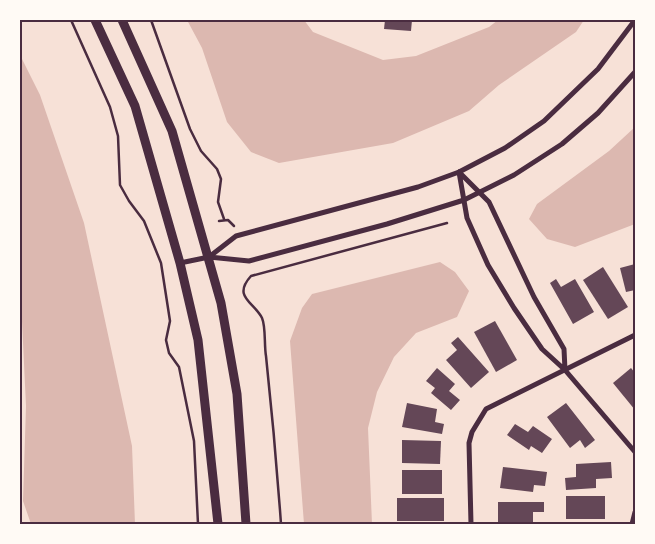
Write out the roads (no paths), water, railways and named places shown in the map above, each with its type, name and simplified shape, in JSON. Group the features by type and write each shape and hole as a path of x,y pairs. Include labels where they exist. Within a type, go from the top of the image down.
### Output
{"main road":[{"path":"94,20 135,106 180,263 198,340 218,524"},
{"path":"122,20 172,131 221,303 237,394 246,524"}],"street":[{"path":"209,257 236,236 418,187 459,172 506,148 544,121 598,69 635,20"},
{"path":"180,263 209,257 249,261 387,224 464,200 514,175 562,144 598,113 635,72"},
{"path":"459,172 489,202 534,297 564,349 565,370"},
{"path":"459,172 467,218 488,265 542,348 565,370 635,452"},
{"path":"471,524 469,443 472,432 486,409 635,335"},
{"path":"632,524 635,512"}]}
